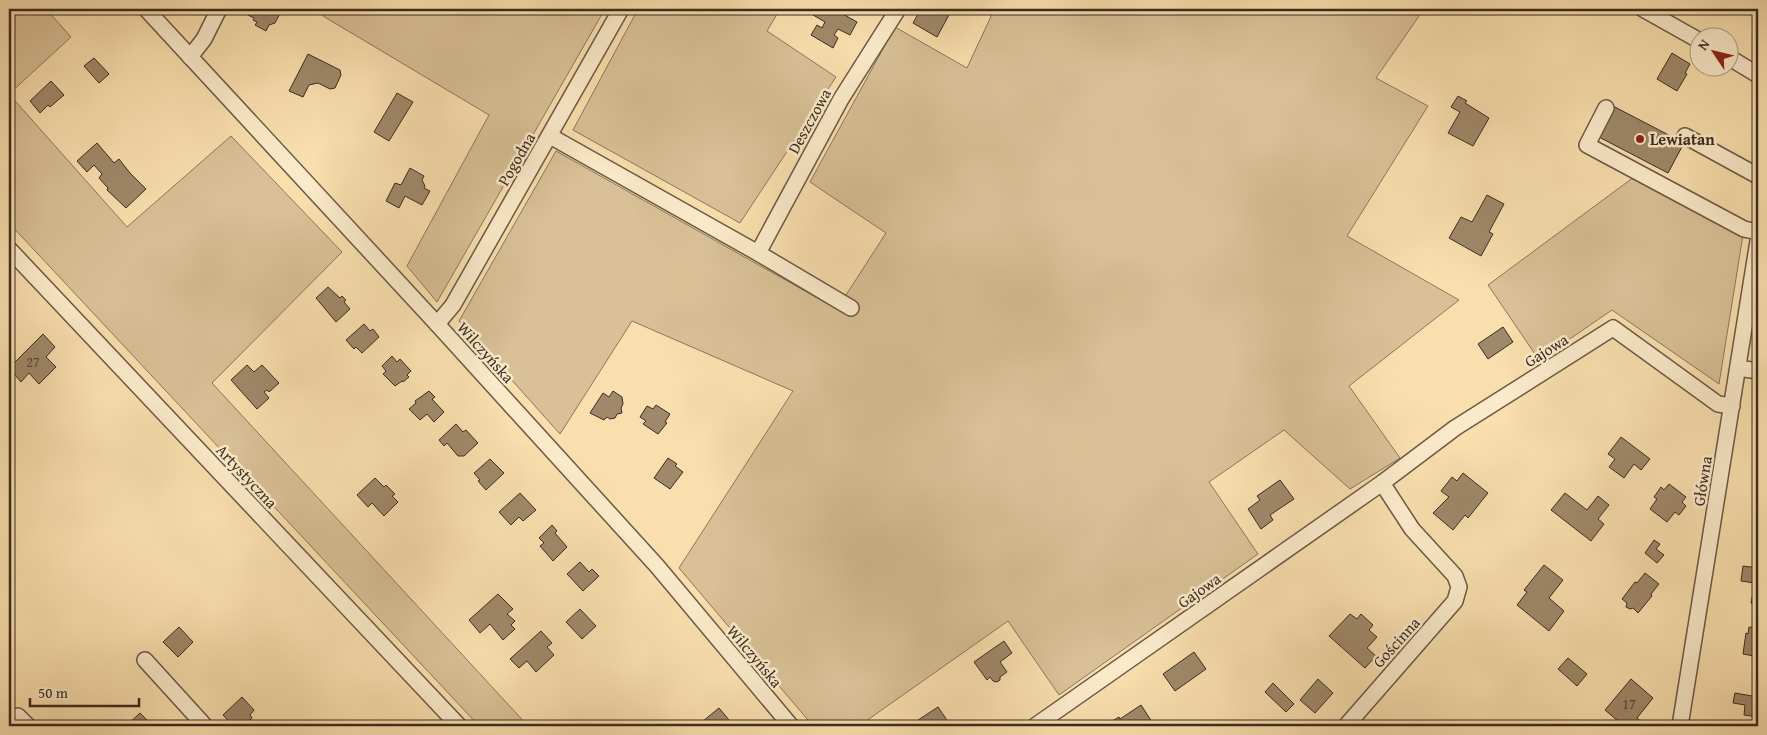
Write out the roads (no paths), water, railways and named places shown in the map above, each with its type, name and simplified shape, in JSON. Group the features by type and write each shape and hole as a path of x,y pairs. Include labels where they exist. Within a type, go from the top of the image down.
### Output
{"street":[{"name":"Wilczyńska","path":"146,9 657,566 791,726"},
{"path":"190,57 204,39 219,9"},
{"name":"Pogodna","path":"437,324 454,305 621,9"},
{"name":"Deszczowa","path":"758,254 841,99 897,9"},
{"path":"1643,9 1690,35"},
{"path":"1740,64 1758,75"},
{"path":"1606,108 1587,144 1744,229 1758,232"},
{"path":"550,136 852,308"},
{"path":"1685,136 1758,176"},
{"name":"Główna","path":"1680,726 1758,241"},
{"name":"Artystyczna","path":"9,249 460,726"},
{"name":"Gajowa","path":"1036,726 1382,483 1455,428 1613,328 1718,404 1732,406"},
{"path":"1738,368 1758,372"},
{"name":"Gościnna","path":"1346,726 1455,601 1459,587 1455,576 1412,530 1382,483"},
{"path":"145,660 205,726"},
{"path":"9,725 18,716 28,726"}],"place":[{"name":"Lewiatan","path":"1640,139"}]}
